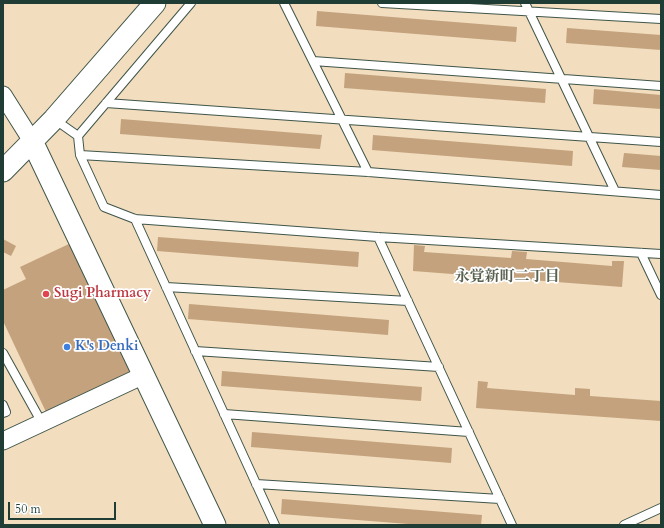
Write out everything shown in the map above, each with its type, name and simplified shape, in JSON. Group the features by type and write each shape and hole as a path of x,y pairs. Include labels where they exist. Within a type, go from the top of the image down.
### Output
{"street":[{"path":"3,171 54,119 155,3"},
{"path":"3,95 32,141 214,525"},
{"path":"3,441 144,375"}],"lane":[{"path":"191,3 78,136 80,155 104,208 135,219 378,237 661,254"},
{"path":"284,3 368,172"},
{"path":"382,3 661,19"},
{"path":"525,3 615,191"},
{"path":"313,61 661,86"},
{"path":"106,103 661,142"},
{"path":"54,119 78,136"},
{"path":"80,155 368,172 661,195"},
{"path":"135,219 275,525"},
{"path":"378,237 512,525"},
{"path":"641,253 661,295"},
{"path":"166,287 408,301"},
{"path":"195,351 439,367"},
{"path":"3,353 42,423"},
{"path":"3,405 6,412 3,413"},
{"path":"224,414 469,432"},
{"path":"256,484 500,499"},
{"path":"624,525 661,508"}],"building":[{"path":"317,11 517,27 516,42 316,26"},
{"path":"567,28 661,35 661,50 566,43"},
{"path":"345,73 546,89 545,103 344,88"},
{"path":"594,89 661,95 661,109 593,104"},
{"path":"121,119 322,135 320,149 120,134"},
{"path":"373,135 573,151 572,166 372,150"},
{"path":"624,153 661,156 661,170 622,167"},
{"path":"158,237 359,252 358,267 157,251"},
{"path":"3,239 16,246 11,256 3,252"},
{"name":"K's Denki","path":"71,243 132,372 46,412 3,321 3,290 26,279 20,267"},
{"path":"414,245 425,246 424,252 511,258 512,251 527,252 526,259 612,266 612,261 624,261 622,287 413,271"},
{"path":"189,304 389,320 388,335 188,319"},
{"path":"222,371 422,387 421,401 221,386"},
{"path":"478,381 488,382 487,388 575,395 575,388 590,389 590,396 661,401 661,421 476,408"},
{"path":"252,432 452,448 451,463 251,447"},
{"path":"282,499 482,515 481,525 421,525 281,514"}],"place":[{"name":"Sugi Pharmacy","path":"46,294"},
{"name":"K's Denki","path":"67,347"}],"district":[{"name":"永覚新町二丁目","path":"507,278"}]}
